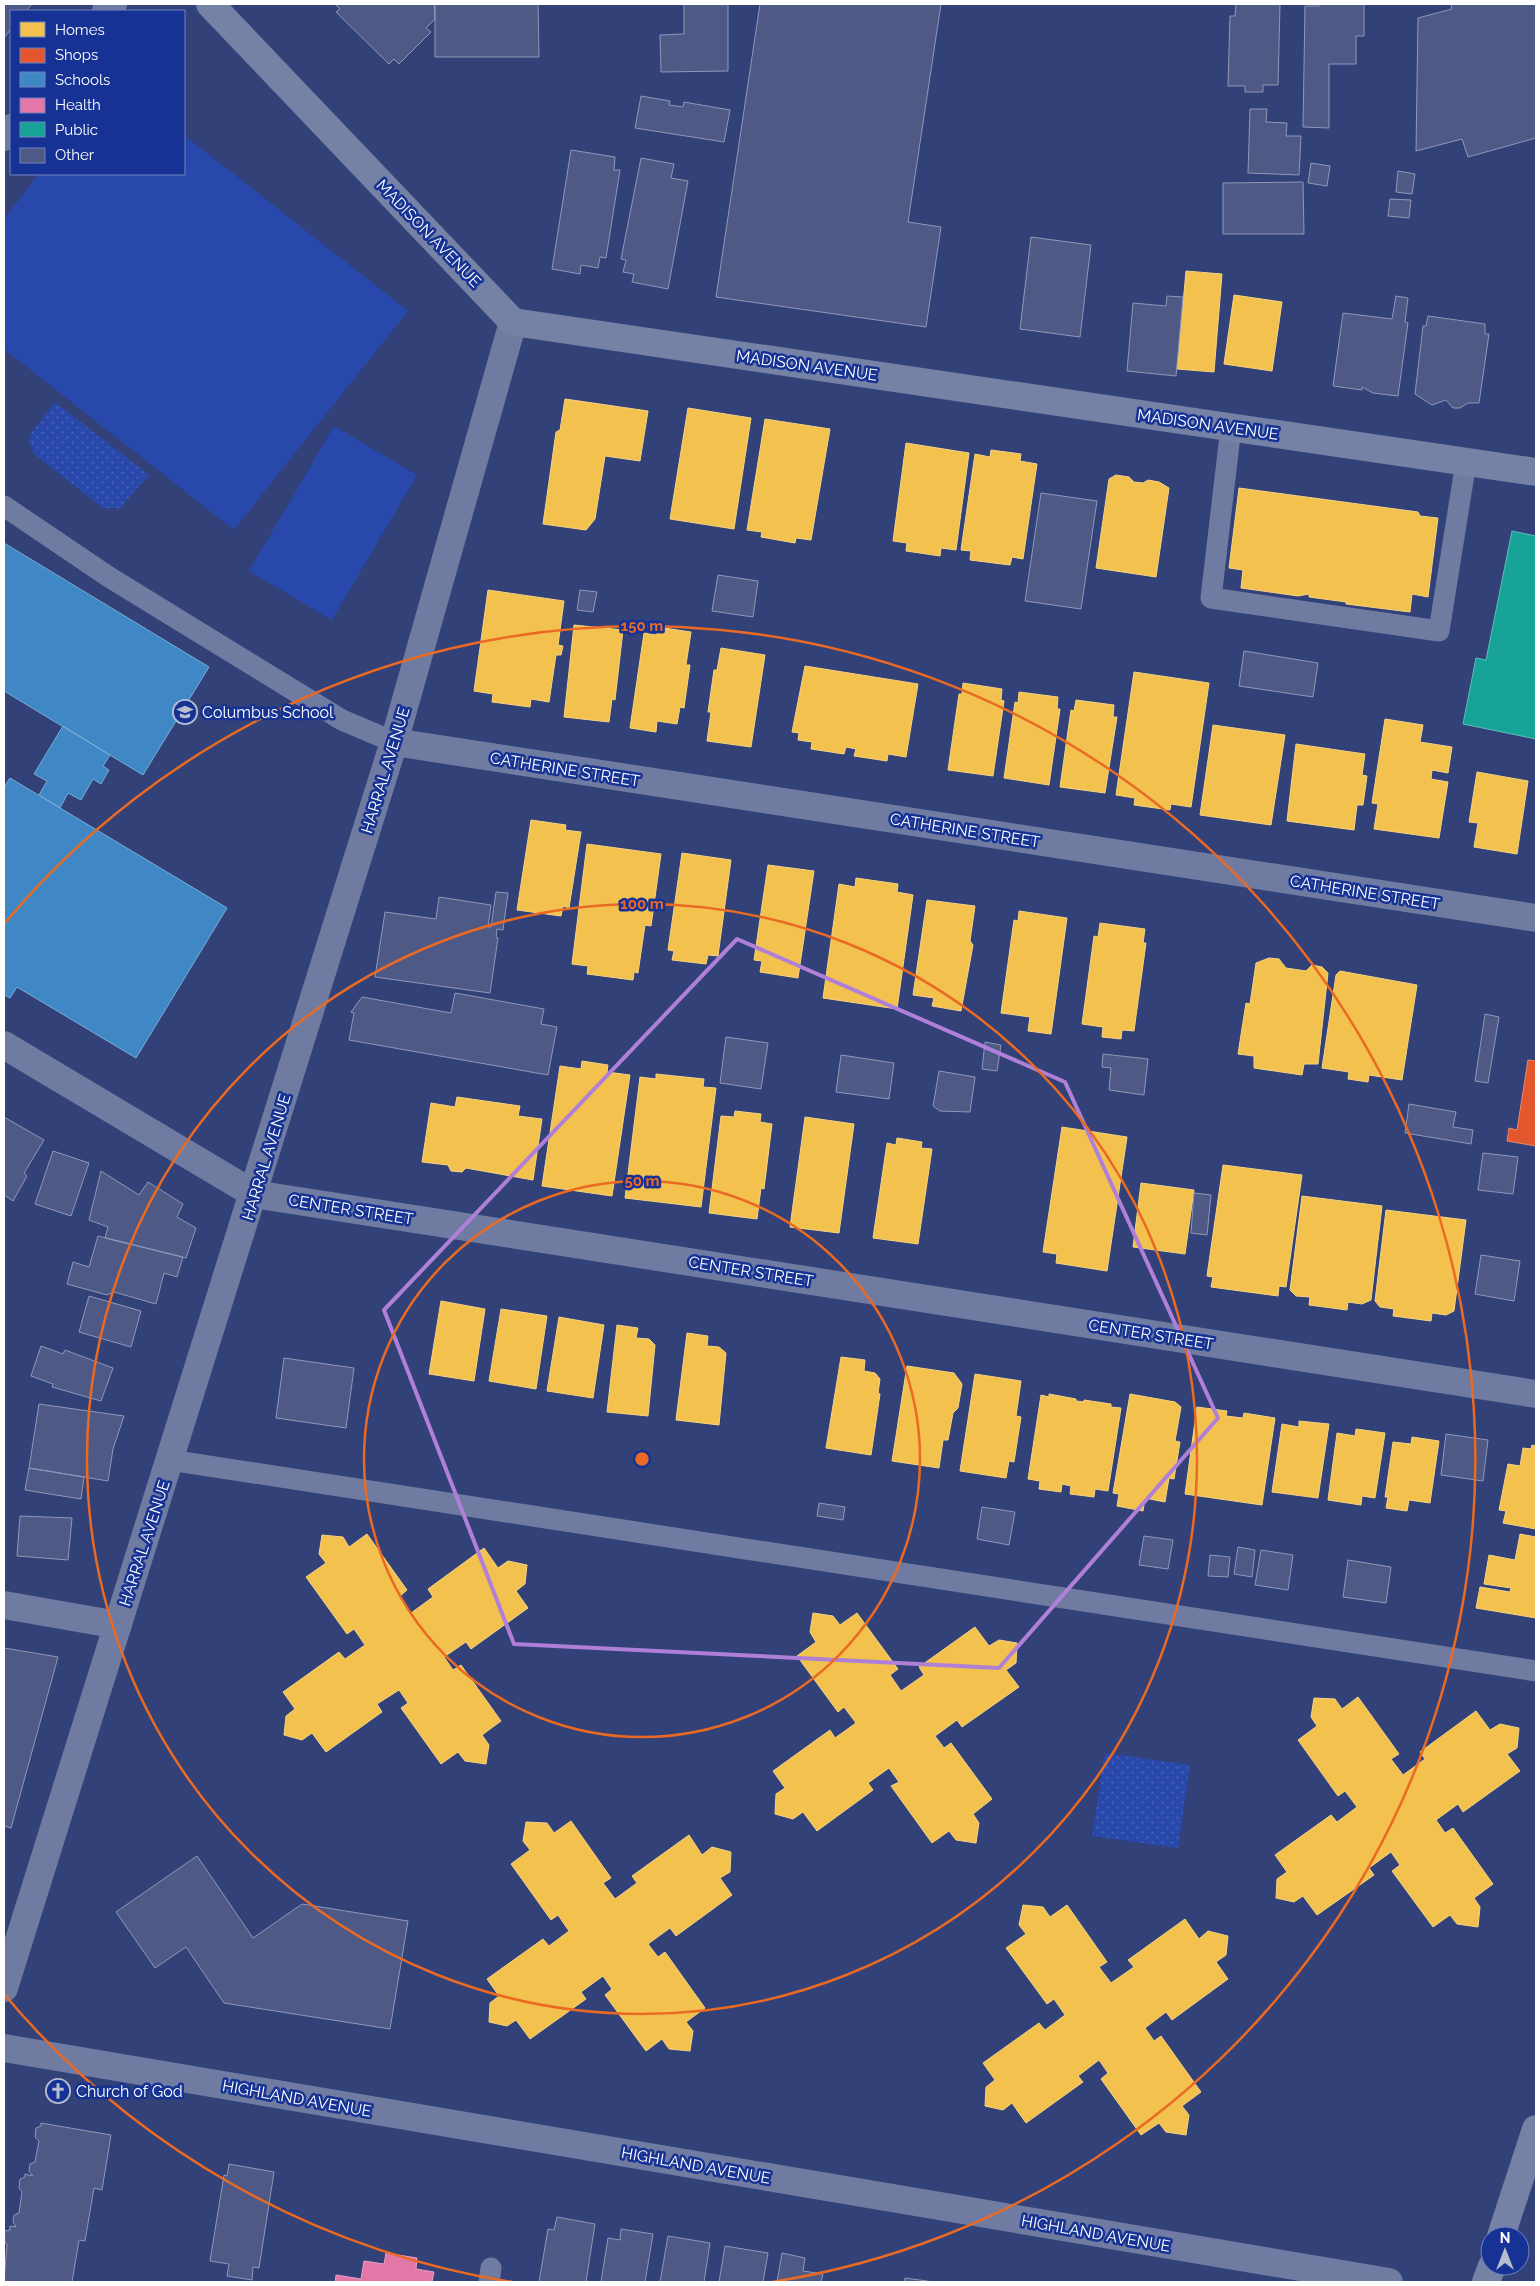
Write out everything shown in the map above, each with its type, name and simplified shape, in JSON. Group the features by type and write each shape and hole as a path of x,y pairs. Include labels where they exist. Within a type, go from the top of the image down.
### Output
{"main road":[{"name":"MADISON AVENUE","path":"210,4 513,322 1536,472"},
{"path":"1505,2226 1536,2130"}],"street":[{"name":"HARRAL AVENUE","path":"4,1988 394,742 513,322"},
{"name":"CATHERINE STREET","path":"394,742 1536,918"},
{"name":"CENTER STREET","path":"4,1045 254,1194 1536,1394"},
{"path":"4,1604 118,1626"},
{"name":"HIGHLAND AVENUE","path":"4,2048 1354,2279 1389,2282"}],"lane":[{"path":"1231,427 1211,598 1249,604 1439,632 1466,462"},
{"path":"4,506 108,576 342,720 394,742"},
{"path":"170,1460 1536,1671"}],"highlighted area":[{"path":"737,939 1065,1082 1218,1418 999,1668 514,1644 384,1310"}],"shaded area":[{"path":"185,136 408,311 234,530 4,349 4,219 38,175 185,175"},
{"path":"55,402 149,475 120,508 103,508 34,454 29,442 30,435"},
{"path":"334,426 417,475 332,620 249,571"},
{"path":"1105,1753 1190,1765 1178,1848 1092,1836"}],"building: Homes":[{"path":"1186,271 1222,274 1214,372 1177,369"},
{"path":"1234,295 1282,302 1272,371 1224,364"},
{"path":"565,399 648,411 640,461 605,456 595,519 586,530 543,524 556,432 560,430"},
{"path":"688,408 751,418 734,529 670,519"},
{"path":"765,419 830,429 811,540 796,538 795,543 761,537 762,532 747,530"},
{"path":"906,443 969,453 956,550 941,548 940,556 906,551 907,543 893,541"},
{"path":"991,450 1021,454 1020,461 1037,464 1023,559 1012,557 1010,565 970,560 971,551 961,550 975,454 990,457"},
{"path":"1116,475 1129,477 1134,482 1143,483 1148,480 1159,482 1169,488 1156,577 1096,568 1109,479"},
{"path":"1239,488 1418,512 1420,516 1438,518 1428,597 1412,594 1410,612 1346,604 1346,602 1309,597 1309,594 1298,596 1241,588 1243,570 1229,568"},
{"path":"488,590 564,601 558,645 563,646 561,655 556,655 549,702 531,699 530,707 492,702 493,694 474,691"},
{"path":"574,625 623,630 615,700 612,699 609,722 564,717"},
{"path":"657,627 691,632 686,665 690,665 684,708 680,707 677,724 657,721 656,732 630,728 644,633 656,635"},
{"path":"721,648 765,655 751,747 707,741 711,712 708,712 714,670 717,670"},
{"path":"805,666 918,684 906,757 888,754 887,761 854,756 856,749 846,747 844,754 811,749 812,742 798,740 799,733 792,732"},
{"path":"1134,672 1209,683 1191,807 1171,804 1170,810 1134,805 1135,798 1116,795"},
{"path":"963,683 1002,689 1001,700 1004,701 993,776 948,770 959,694 962,694"},
{"path":"1019,692 1058,697 1057,709 1060,709 1049,785 1004,778 1015,702 1018,703"},
{"path":"1076,700 1114,705 1113,717 1117,717 1105,793 1060,787 1071,710 1074,711"},
{"path":"1385,719 1423,725 1420,742 1452,747 1448,773 1432,770 1431,779 1448,782 1439,838 1374,829 1378,804 1372,803"},
{"path":"1213,725 1285,735 1271,825 1200,815"},
{"path":"1296,744 1365,754 1362,775 1367,776 1363,805 1357,805 1354,830 1287,821"},
{"path":"1477,772 1528,781 1517,854 1474,847 1478,823 1469,822"},
{"path":"531,820 566,825 565,830 581,832 569,908 563,906 561,916 517,910"},
{"path":"587,844 661,854 651,926 645,925 638,973 634,972 633,980 587,974 588,966 572,964"},
{"path":"682,853 731,860 718,956 708,955 706,964 672,960 674,951 668,950"},
{"path":"768,865 814,871 798,978 760,972 762,961 754,960"},
{"path":"856,878 898,884 897,892 913,895 897,1009 823,998 839,884 855,887"},
{"path":"927,900 975,906 970,941 973,945 961,1011 932,1006 934,998 913,995"},
{"path":"1019,911 1067,918 1051,1034 1028,1031 1030,1017 1001,1013 1014,920 1018,921"},
{"path":"1100,923 1145,929 1143,943 1146,943 1134,1031 1122,1030 1121,1039 1102,1037 1103,1027 1082,1024 1094,936 1098,937"},
{"path":"1269,958 1279,959 1286,968 1306,971 1312,965 1322,967 1328,973 1318,1064 1304,1064 1302,1075 1254,1068 1254,1056 1238,1054 1246,1003 1250,1004 1256,963"},
{"path":"1340,971 1417,985 1402,1080 1369,1075 1368,1082 1348,1079 1349,1072 1322,1068 1336,975"},
{"path":"582,1061 608,1065 607,1072 630,1075 612,1196 542,1186 560,1066 581,1069"},
{"path":"656,1074 704,1079 703,1087 716,1088 701,1207 625,1198 640,1077 656,1079"},
{"path":"457,1097 520,1106 518,1116 542,1119 533,1180 466,1168 462,1172 451,1171 448,1165 422,1162 431,1103 455,1107"},
{"path":"735,1111 761,1114 760,1122 772,1124 764,1189 761,1188 757,1219 709,1213 721,1116 734,1117"},
{"path":"805,1117 854,1124 839,1233 790,1227"},
{"path":"1062,1127 1127,1137 1107,1271 1056,1263 1057,1254 1043,1252"},
{"path":"897,1138 922,1142 921,1148 932,1149 918,1244 873,1238 887,1143 896,1145"},
{"path":"1223,1165 1302,1175 1286,1287 1279,1286 1278,1296 1211,1287 1213,1277 1207,1276"},
{"path":"1141,1183 1194,1190 1185,1254 1133,1247"},
{"path":"1302,1196 1382,1206 1371,1300 1362,1304 1348,1302 1347,1310 1309,1305 1310,1297 1296,1296 1290,1290"},
{"path":"1386,1210 1466,1220 1454,1311 1446,1315 1432,1313 1431,1321 1393,1316 1394,1309 1380,1307 1375,1301"},
{"path":"441,1301 485,1309 474,1381 429,1374"},
{"path":"501,1309 547,1316 536,1389 489,1381"},
{"path":"559,1317 604,1325 593,1398 547,1391"},
{"path":"617,1325 638,1328 636,1338 649,1339 655,1345 648,1416 607,1412"},
{"path":"687,1333 708,1336 707,1346 719,1347 726,1353 719,1425 676,1420"},
{"path":"841,1357 865,1360 864,1371 875,1373 880,1379 878,1393 880,1394 871,1455 826,1448"},
{"path":"907,1366 954,1373 962,1384 958,1408 953,1413 948,1440 943,1440 939,1468 892,1461"},
{"path":"975,1374 1021,1381 1016,1416 1021,1417 1014,1462 1009,1461 1006,1478 960,1471"},
{"path":"1049,1394 1076,1399 1076,1401 1084,1402 1084,1400 1111,1404 1111,1407 1121,1408 1108,1491 1095,1489 1094,1497 1070,1494 1071,1486 1062,1484 1061,1492 1039,1489 1040,1481 1028,1479 1041,1395 1049,1397"},
{"path":"1130,1394 1175,1402 1181,1407 1175,1441 1180,1442 1174,1479 1169,1478 1165,1502 1145,1498 1143,1511 1117,1506 1119,1494 1113,1493"},
{"path":"1197,1407 1227,1411 1226,1416 1243,1418 1244,1413 1275,1418 1262,1505 1185,1494"},
{"path":"1299,1421 1329,1424 1318,1498 1272,1492 1282,1424 1299,1427"},
{"path":"1356,1429 1385,1433 1375,1498 1362,1496 1361,1505 1328,1500 1337,1433 1355,1436"},
{"path":"1412,1437 1439,1441 1430,1503 1409,1500 1407,1511 1386,1508 1388,1497 1385,1497 1393,1442 1411,1444"},
{"path":"1532,1445 1536,1446 1536,1529 1503,1523 1506,1511 1499,1510 1508,1464 1520,1466 1523,1448 1531,1449"},
{"path":"367,1534 407,1590 399,1597 411,1613 433,1597 428,1589 484,1548 498,1568 508,1561 527,1565 525,1584 516,1591 528,1608 471,1649 466,1642 444,1657 453,1670 461,1665 501,1721 482,1735 489,1745 486,1764 465,1761 458,1752 441,1764 401,1708 408,1703 399,1690 377,1704 382,1712 326,1752 312,1733 302,1740 284,1735 286,1716 295,1709 283,1692 339,1652 345,1659 365,1645 354,1629 347,1634 306,1577 326,1563 319,1554 322,1535 343,1537 349,1547"},
{"path":"1520,1534 1536,1537 1536,1618 1476,1608 1480,1587 1510,1592 1511,1588 1484,1584 1489,1555 1515,1560"},
{"path":"813,1613 833,1616 840,1625 857,1613 898,1669 890,1675 901,1691 924,1675 919,1667 975,1627 989,1646 999,1640 1017,1643 1016,1663 1006,1670 1019,1687 962,1727 957,1720 935,1736 944,1748 951,1743 992,1799 973,1814 979,1823 976,1843 956,1840 949,1831 932,1843 891,1786 899,1782 889,1768 868,1783 873,1790 817,1831 803,1812 793,1819 775,1814 776,1794 785,1788 773,1771 830,1730 835,1738 856,1723 844,1707 838,1712 797,1656 816,1642 810,1632"},
{"path":"1358,1697 1399,1754 1391,1759 1403,1775 1425,1759 1420,1752 1476,1711 1490,1730 1500,1724 1519,1728 1517,1748 1507,1754 1520,1771 1463,1812 1458,1804 1436,1820 1445,1833 1453,1828 1493,1884 1474,1898 1480,1907 1478,1927 1457,1924 1450,1915 1433,1927 1392,1871 1400,1865 1391,1852 1369,1868 1374,1875 1317,1915 1303,1896 1294,1902 1276,1898 1277,1879 1287,1872 1275,1855 1331,1815 1337,1822 1357,1807 1345,1791 1338,1796 1298,1740 1317,1726 1311,1717 1314,1698 1335,1699 1342,1709"},
{"path":"571,1821 611,1878 603,1883 615,1899 637,1883 632,1876 689,1835 702,1855 712,1847 731,1852 730,1872 720,1878 732,1895 676,1936 670,1928 648,1944 658,1957 665,1952 705,2008 686,2022 693,2031 690,2051 669,2049 662,2039 646,2051 605,1995 612,1989 603,1976 581,1992 586,1999 530,2039 516,2020 507,2026 489,2022 490,2003 499,1996 487,1979 543,1939 549,1946 569,1931 558,1915 551,1920 511,1864 530,1850 523,1841 526,1822 547,1823 554,1833"},
{"path":"1023,1905 1043,1907 1050,1917 1067,1905 1107,1962 1099,1967 1111,1983 1134,1967 1128,1960 1185,1919 1199,1939 1208,1931 1228,1936 1226,1955 1216,1962 1228,1979 1172,2020 1166,2012 1145,2028 1154,2041 1161,2036 1201,2092 1182,2106 1189,2115 1186,2135 1166,2132 1159,2123 1141,2135 1101,2079 1108,2073 1099,2060 1078,2076 1083,2082 1026,2123 1012,2103 1003,2110 985,2106 986,2087 995,2080 983,2063 1039,2023 1045,2030 1065,2015 1054,1999 1047,2004 1006,1948 1026,1934 1019,1925"}],"building: Shops":[{"path":"1528,1060 1536,1061 1536,1146 1507,1141 1509,1128 1517,1130"}],"building: Schools":[{"path":"4,543 209,667 143,775 4,691"},
{"path":"63,726 110,755 103,766 109,770 101,784 93,779 81,800 68,793 60,808 39,795 47,781 34,774"},
{"path":"10,778 227,908 136,1058 17,987 10,998 4,995 4,787"}],"building: Health":[{"path":"386,2253 417,2258 416,2269 434,2272 432,2282 335,2282 336,2275 361,2279 364,2261 384,2264"}],"building: Public":[{"path":"1512,531 1536,536 1536,739 1463,724 1476,658 1486,660"}],"building: Other":[{"path":"4,4 32,4 27,10 10,10 10,30 4,38"},
{"path":"335,4 434,4 435,19 426,28 431,32 399,64 394,59 389,64 336,12 340,9"},
{"path":"435,4 538,4 539,57 435,57"},
{"path":"684,4 728,4 728,71 661,72 660,35 684,34"},
{"path":"760,4 941,4 908,222 941,227 926,327 716,297"},
{"path":"1236,4 1280,4 1278,85 1263,85 1263,92 1245,92 1245,86 1228,86 1230,16 1235,16"},
{"path":"1319,4 1364,4 1364,36 1356,36 1356,64 1329,64 1329,128 1303,127 1305,6 1319,6"},
{"path":"1451,4 1536,4 1536,138 1468,157 1462,139 1416,151 1418,18 1452,9"},
{"path":"641,96 670,101 669,105 683,107 684,102 730,110 724,142 635,128"},
{"path":"1250,109 1267,109 1266,122 1287,123 1286,136 1301,136 1299,175 1248,173"},
{"path":"571,150 615,157 614,170 620,170 606,258 600,257 598,268 581,265 580,274 552,269"},
{"path":"641,158 674,164 671,178 688,181 668,289 632,282 634,274 623,272 626,260 621,259"},
{"path":"1311,163 1330,166 1327,186 1308,183"},
{"path":"1398,171 1415,174 1412,194 1396,192"},
{"path":"1303,182 1304,234 1223,234 1223,183"},
{"path":"1390,199 1411,200 1409,218 1388,216"},
{"path":"1031,237 1091,245 1080,337 1020,329"},
{"path":"1167,296 1183,297 1176,376 1127,371 1133,303 1166,306"},
{"path":"1396,296 1408,298 1405,322 1408,323 1398,396 1373,393 1362,387 1362,390 1333,386 1343,313 1392,319"},
{"path":"1428,316 1485,324 1485,334 1489,334 1479,403 1468,403 1460,408 1453,408 1446,400 1432,405 1415,394 1423,326 1426,326"},
{"path":"1041,493 1097,501 1081,609 1025,601"},
{"path":"718,575 758,581 753,617 712,611"},
{"path":"580,590 597,592 593,612 577,610"},
{"path":"1244,651 1318,663 1313,697 1239,686"},
{"path":"496,892 508,893 503,930 497,929 496,937 498,938 490,993 375,977 385,912 436,919 439,897 491,905 488,927 491,927"},
{"path":"455,993 544,1009 541,1024 557,1027 548,1075 349,1040 354,1013 351,1012 362,997 451,1013"},
{"path":"1485,1014 1499,1017 1488,1083 1475,1081"},
{"path":"726,1037 768,1043 761,1089 720,1083"},
{"path":"985,1042 1001,1045 997,1071 982,1069"},
{"path":"1103,1054 1148,1059 1144,1095 1109,1090 1111,1068 1102,1067"},
{"path":"841,1055 894,1063 889,1099 836,1092"},
{"path":"939,1071 975,1077 970,1112 940,1111 933,1106"},
{"path":"1409,1104 1456,1112 1453,1127 1473,1130 1471,1144 1405,1133"},
{"path":"4,1117 44,1140 24,1173 27,1176 13,1201 4,1195"},
{"path":"53,1151 89,1163 71,1216 35,1204"},
{"path":"1483,1153 1518,1157 1513,1194 1478,1190"},
{"path":"101,1171 139,1195 148,1182 183,1204 177,1217 196,1228 186,1258 105,1238 108,1227 89,1220"},
{"path":"1194,1193 1211,1195 1207,1235 1191,1233"},
{"path":"98,1236 183,1257 177,1277 164,1273 156,1304 114,1292 107,1295 67,1284 73,1262 89,1267"},
{"path":"1481,1255 1520,1261 1514,1301 1475,1294"},
{"path":"89,1296 141,1311 131,1347 79,1332"},
{"path":"41,1346 63,1354 65,1350 113,1368 101,1401 52,1387 53,1384 31,1376"},
{"path":"284,1358 354,1368 346,1428 276,1418"},
{"path":"39,1404 124,1416 113,1449 108,1481 29,1468"},
{"path":"1446,1434 1488,1440 1483,1481 1441,1475"},
{"path":"29,1468 84,1477 81,1499 25,1490"},
{"path":"819,1503 845,1507 843,1520 817,1516"},
{"path":"982,1507 1015,1512 1009,1545 977,1539"},
{"path":"20,1516 72,1518 68,1560 17,1556"},
{"path":"1144,1536 1173,1540 1168,1569 1139,1565"},
{"path":"1238,1547 1255,1550 1252,1577 1234,1574"},
{"path":"1261,1550 1293,1555 1288,1590 1255,1585"},
{"path":"1210,1555 1230,1557 1228,1577 1208,1576"},
{"path":"1348,1560 1391,1567 1386,1603 1343,1597"},
{"path":"4,1648 58,1657 11,1828 4,1826"},
{"path":"197,1856 253,1938 302,1904 408,1921 390,2029 224,2003 186,1947 155,1968 116,1912"},
{"path":"41,2123 111,2135 102,2190 94,2188 85,2241 79,2240 72,2282 4,2282 7,2245 4,2240 5,2231 10,2230 10,2226 16,2227 13,2222 14,2215 19,2213 22,2192 19,2188 20,2179 25,2177 25,2174 33,2176 29,2171 30,2164 35,2162 39,2141 35,2137 36,2128 41,2126"},
{"path":"229,2164 274,2172 259,2268 253,2267 252,2280 227,2276 229,2264 210,2261 224,2175 227,2176"},
{"path":"557,2217 595,2224 586,2282 539,2282 548,2229 554,2230"},
{"path":"621,2229 653,2234 645,2282 601,2282 608,2238 620,2240"},
{"path":"668,2236 710,2243 704,2282 660,2282"},
{"path":"725,2246 768,2253 763,2282 719,2282"},
{"path":"782,2253 805,2258 803,2271 823,2274 821,2282 777,2282"},
{"path":"905,2278 934,2282 904,2282"}],"place":[{"name":"Columbus School","path":"185,712"},
{"name":"Church of God","path":"58,2091"}]}
